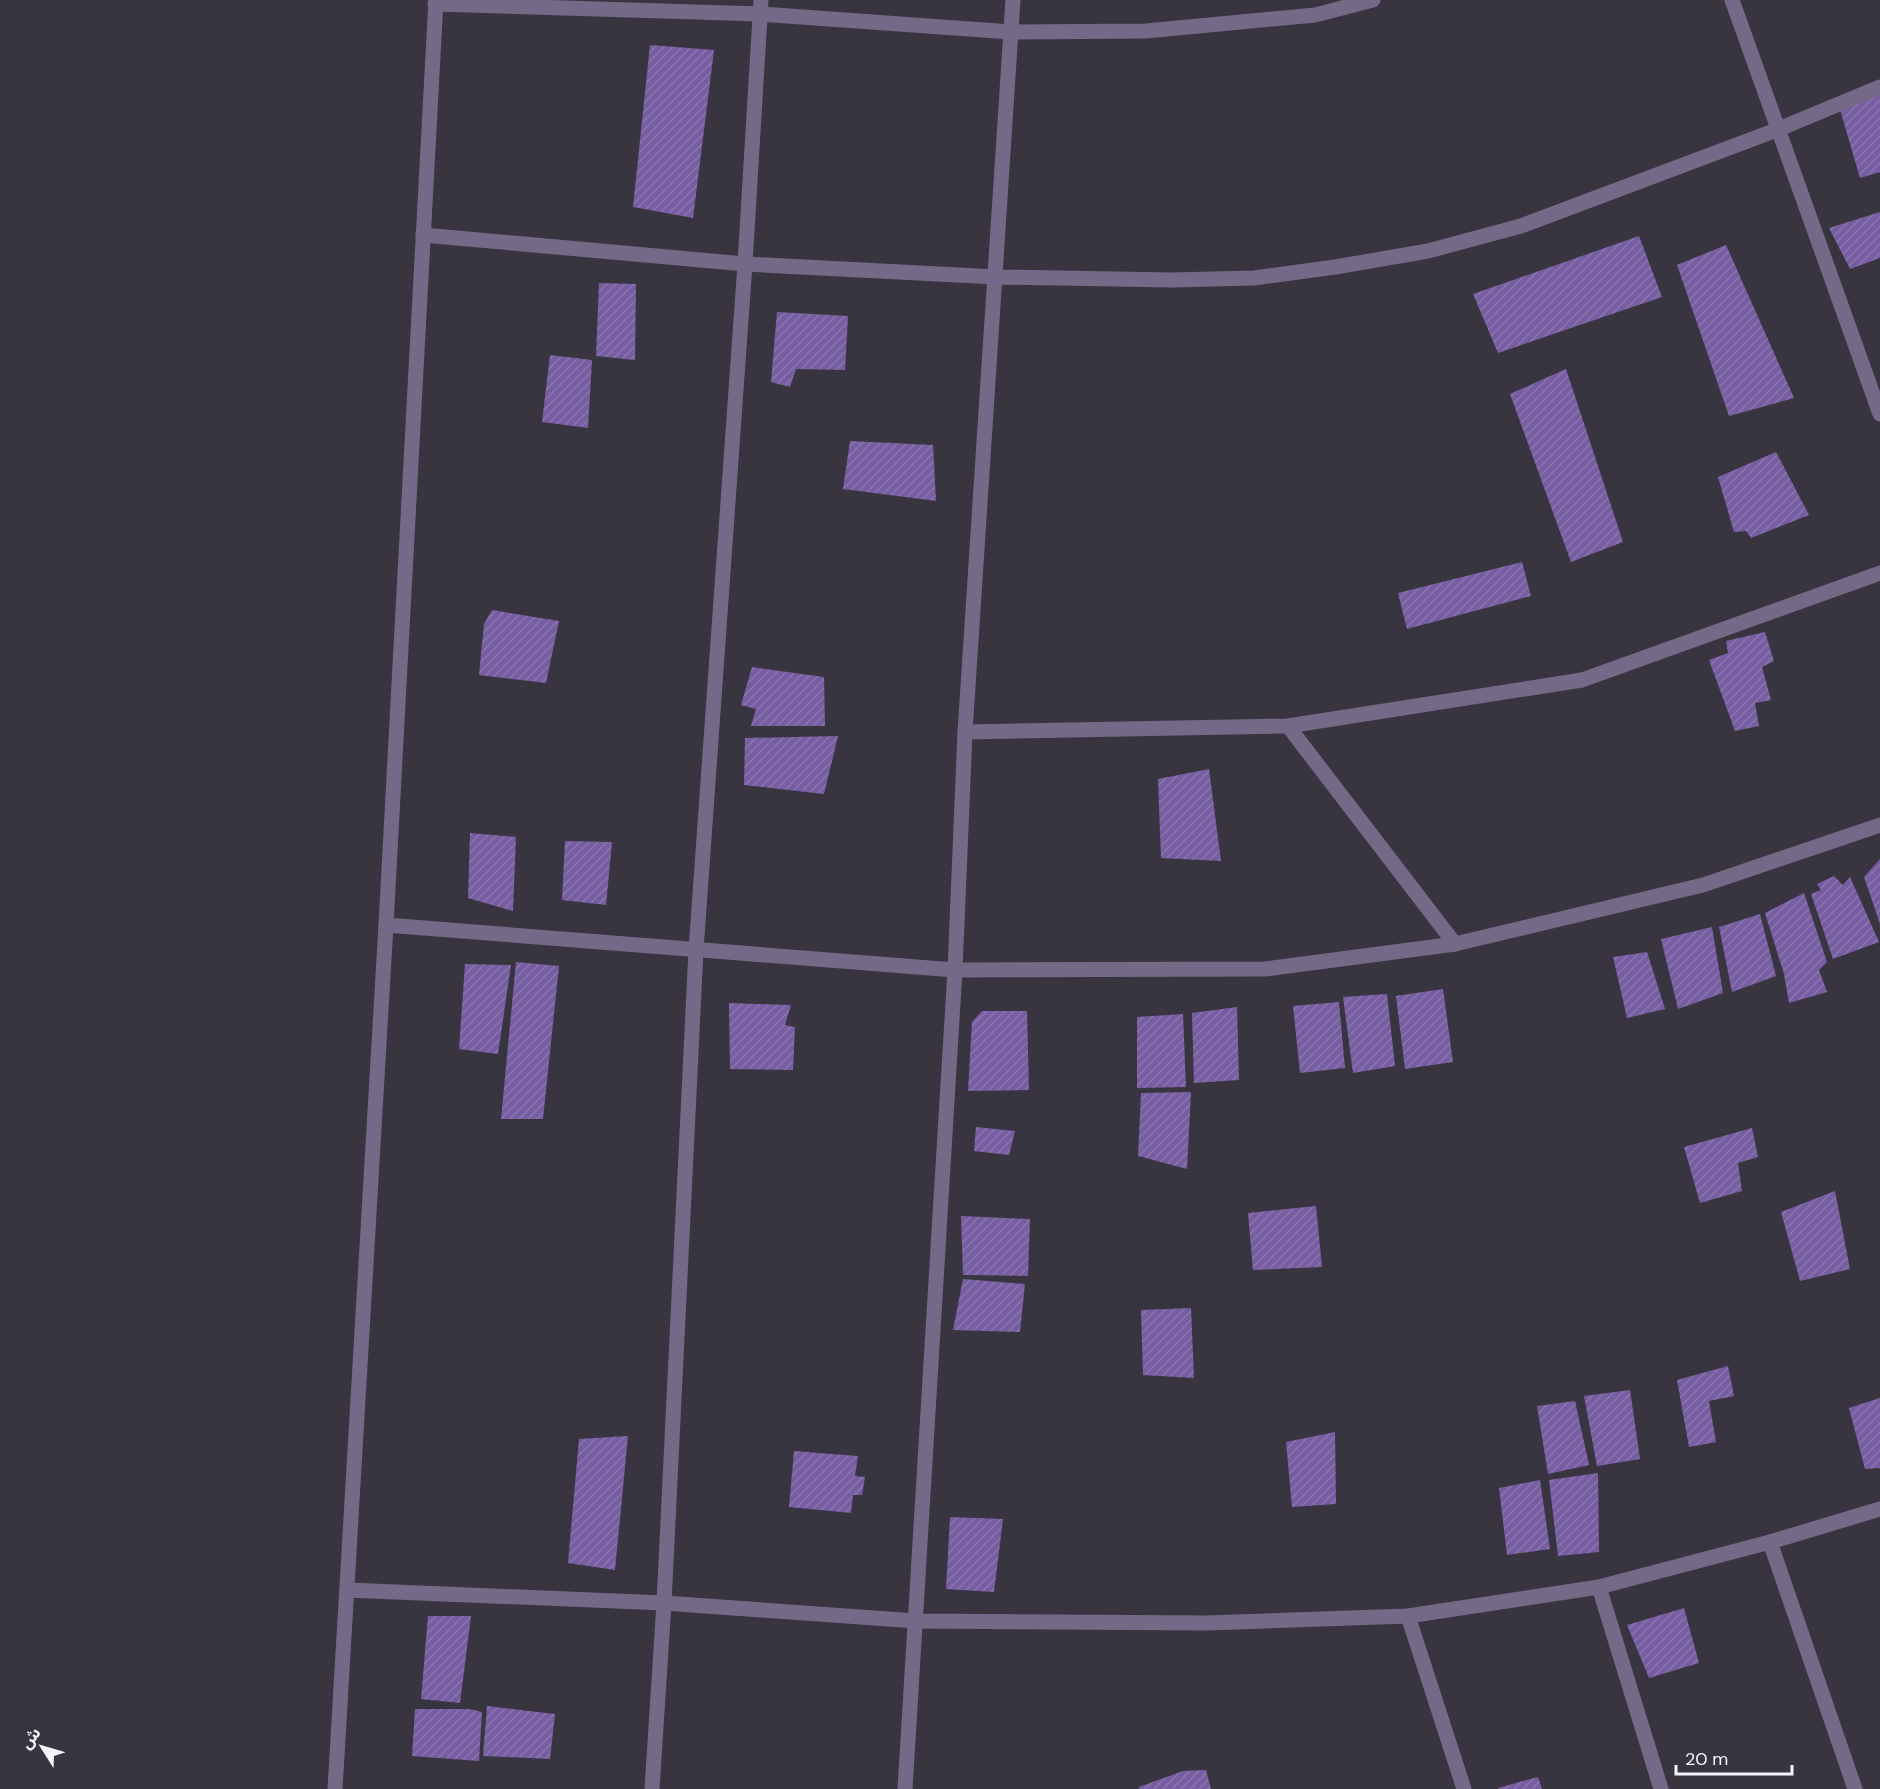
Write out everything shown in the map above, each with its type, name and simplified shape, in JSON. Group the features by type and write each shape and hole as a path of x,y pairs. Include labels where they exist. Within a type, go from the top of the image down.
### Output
{"street":[{"path":"905,1789 955,970 965,732 1013,0"},
{"path":"335,1789 386,925 435,2 761,7 1011,32 1146,31 1315,15 1374,0"},
{"path":"1732,0 1880,414"},
{"path":"652,1789 664,1603 696,950 761,7"},
{"path":"423,235 745,264 996,277 1173,280 1254,278 1428,251 1521,226 1779,129 1880,87"},
{"path":"965,732 1288,726 1582,680 1880,573"},
{"path":"1288,726 1455,944"},
{"path":"386,925 955,970 1265,969 1455,944 1703,885 1880,825"},
{"path":"346,1590 664,1603 916,1621 1208,1623 1408,1616 1599,1587 1770,1542 1880,1509"},
{"path":"1770,1542 1855,1789"},
{"path":"1599,1587 1661,1789"},
{"path":"1408,1616 1464,1789"}],"building":[{"path":"650,45 714,50 693,218 633,207"},
{"path":"1880,92 1880,172 1860,178 1839,106"},
{"path":"1880,212 1880,258 1850,269 1829,228"},
{"path":"1639,236 1662,297 1498,353 1473,294"},
{"path":"1726,245 1794,398 1729,416 1677,265"},
{"path":"599,283 636,284 635,360 596,356"},
{"path":"777,312 848,316 845,370 796,369 790,387 771,382"},
{"path":"550,355 592,360 588,428 542,422"},
{"path":"1566,369 1623,542 1571,562 1510,394"},
{"path":"850,441 933,445 936,501 843,489"},
{"path":"1776,452 1809,515 1751,538 1746,531 1734,532 1718,477"},
{"path":"1522,562 1531,596 1407,629 1398,593"},
{"path":"492,610 559,621 546,683 479,675 484,624"},
{"path":"1765,632 1774,661 1762,667 1771,700 1755,703 1759,726 1735,731 1709,660 1728,653 1726,641"},
{"path":"752,667 824,677 825,726 751,726 756,709 741,705"},
{"path":"838,736 824,794 744,785 745,738"},
{"path":"1209,769 1221,861 1161,858 1158,779"},
{"path":"470,833 516,837 513,911 468,898"},
{"path":"565,841 612,842 606,905 562,900"},
{"path":"1880,859 1880,924 1864,877"},
{"path":"1834,876 1843,885 1850,877 1879,942 1833,959 1811,894 1821,890 1817,884"},
{"path":"1804,893 1827,962 1819,970 1827,992 1789,1003 1784,974 1765,913"},
{"path":"1760,914 1776,976 1732,992 1719,927"},
{"path":"1712,927 1723,993 1678,1009 1661,939"},
{"path":"1647,952 1665,1009 1627,1018 1613,957"},
{"path":"516,962 559,966 543,1119 501,1119"},
{"path":"465,964 511,965 498,1054 459,1049"},
{"path":"1443,989 1453,1062 1405,1069 1396,996"},
{"path":"1387,994 1395,1066 1353,1073 1343,997"},
{"path":"1339,1002 1345,1068 1300,1073 1293,1006"},
{"path":"729,1003 791,1005 785,1025 795,1027 793,1070 730,1069"},
{"path":"1237,1007 1239,1080 1194,1083 1192,1013"},
{"path":"982,1011 1027,1011 1029,1090 968,1091 972,1022"},
{"path":"1183,1014 1186,1087 1137,1088 1137,1017"},
{"path":"1191,1092 1187,1169 1138,1156 1141,1093"},
{"path":"976,1127 1015,1131 1009,1155 974,1151"},
{"path":"1752,1128 1758,1157 1738,1163 1742,1191 1700,1203 1684,1147"},
{"path":"1835,1191 1850,1269 1800,1281 1781,1212"},
{"path":"1316,1206 1322,1267 1253,1270 1248,1213"},
{"path":"961,1216 1030,1219 1028,1276 963,1275"},
{"path":"963,1279 1025,1284 1020,1332 953,1330"},
{"path":"1191,1308 1194,1378 1143,1375 1141,1310"},
{"path":"1728,1366 1734,1396 1709,1401 1716,1442 1689,1447 1677,1380"},
{"path":"1630,1390 1640,1459 1597,1466 1584,1396"},
{"path":"1880,1398 1880,1468 1865,1469 1849,1408"},
{"path":"1575,1401 1589,1465 1548,1474 1537,1406"},
{"path":"1335,1432 1336,1504 1292,1507 1286,1442"},
{"path":"628,1436 615,1570 568,1563 579,1439"},
{"path":"794,1451 858,1456 855,1476 865,1477 862,1495 853,1495 851,1513 789,1507"},
{"path":"1598,1473 1599,1552 1558,1556 1549,1480"},
{"path":"1540,1480 1550,1549 1507,1555 1499,1488"},
{"path":"950,1517 1003,1519 994,1592 946,1589"},
{"path":"1684,1608 1699,1663 1649,1678 1627,1625"},
{"path":"428,1616 471,1616 460,1703 421,1699"},
{"path":"487,1706 555,1714 550,1759 483,1756"},
{"path":"415,1709 469,1709 482,1712 479,1761 412,1756"},
{"path":"1206,1770 1211,1789 1139,1789 1139,1787 1183,1771"},
{"path":"1538,1777 1542,1789 1498,1789 1498,1788"}]}
